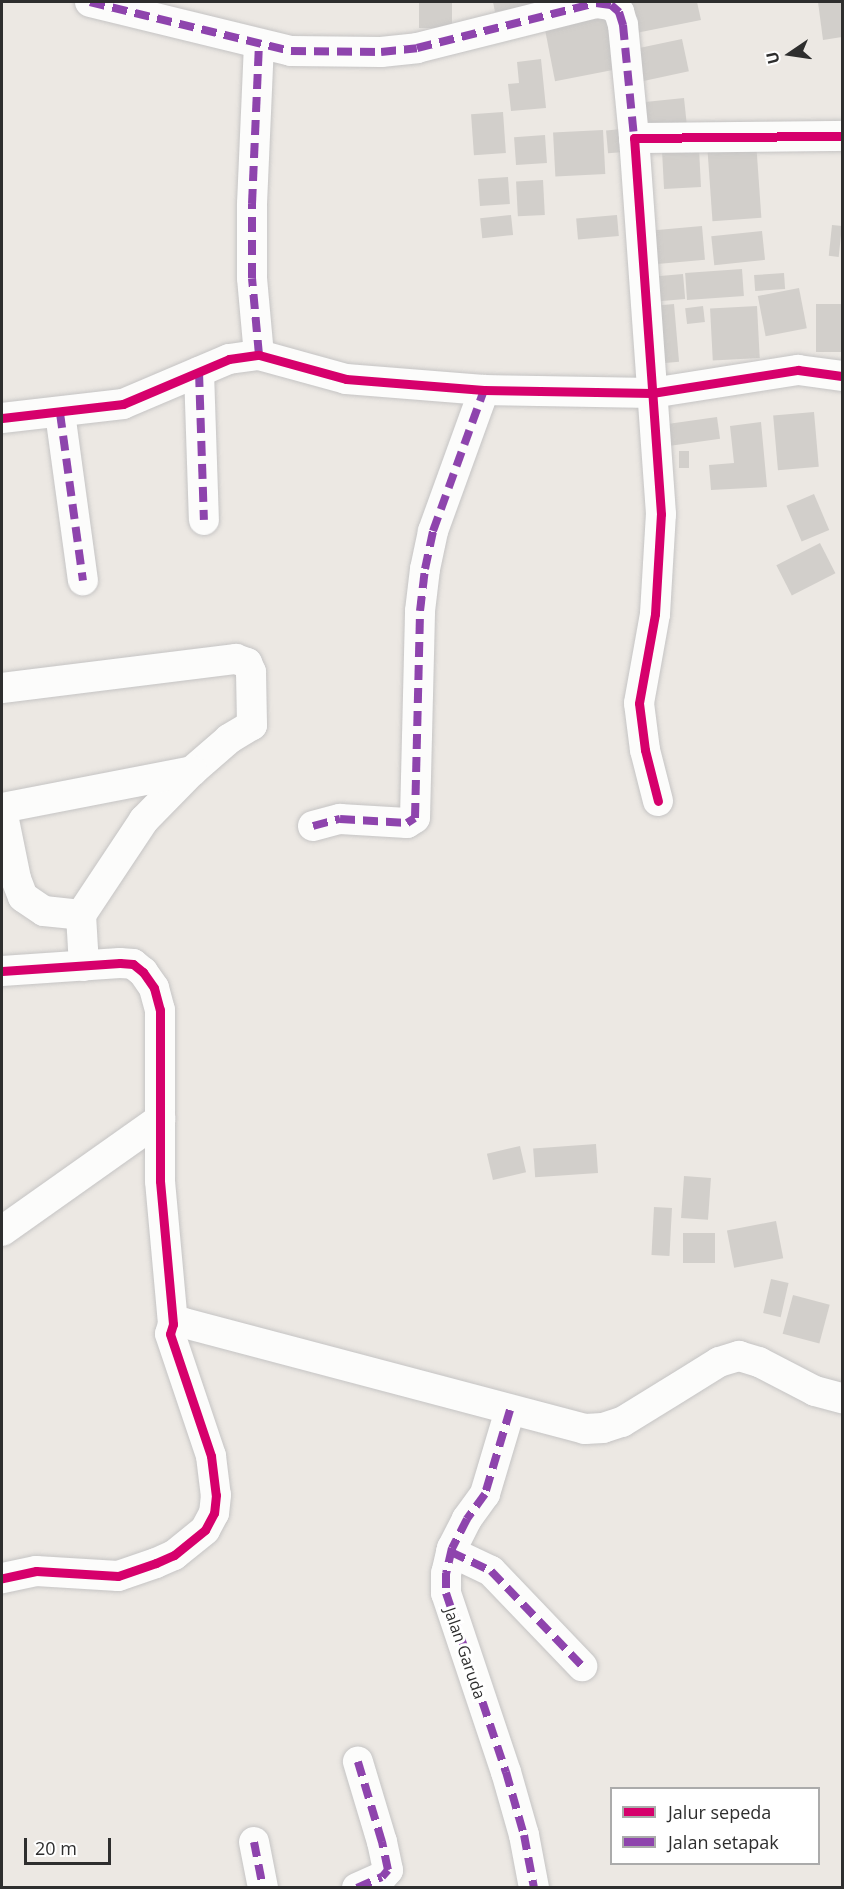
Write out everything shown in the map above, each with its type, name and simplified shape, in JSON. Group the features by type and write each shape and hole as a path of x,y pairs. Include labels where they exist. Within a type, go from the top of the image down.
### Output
{"street":[{"path":"90,2 291,51 381,52 417,48 596,3 610,5 619,12 624,25 634,138 661,514 661,545 655,614 639,703 645,750 658,801"},
{"path":"259,45 252,204 252,278 259,355"},
{"path":"634,138 843,136"},
{"path":"2,418 123,404 229,359 259,355 346,379 484,390 652,393 798,370 843,376"},
{"path":"199,372 204,519"},
{"path":"313,826 340,819 408,824 415,818 420,611 425,569 434,531 484,390"},
{"path":"60,413 83,580"},
{"path":"2,688 236,660 247,663 251,672 252,725 229,739 192,771 144,820 81,915 84,966"},
{"path":"81,915 45,911 23,897 16,879 2,809 192,771"},
{"path":"2,971 133,964 143,972 154,988 160,1010 160,1181 173,1324 170,1334 215,1476 214,1513 205,1530 174,1555 118,1576 36,1571 2,1578"},
{"path":"2,1231 160,1119"},
{"path":"173,1324 184,1323 585,1429 603,1428 640,1412 719,1362 739,1356 759,1362 815,1391 843,1398"},
{"name":"Jalan Garuda","path":"510,1410 484,1494 467,1519 452,1552 446,1573 446,1593 506,1772 524,1835 534,1887"},
{"path":"452,1552 491,1570 582,1666"},
{"path":"357,1887 382,1877 388,1870 358,1762"},
{"path":"254,1842 263,1887"}],"building":[{"path":"419,2 452,2 452,28 419,28"},
{"path":"493,2 539,2 539,3 495,12"},
{"path":"630,2 697,2 701,20 636,33"},
{"path":"818,2 842,2 842,37 823,40"},
{"path":"607,13 618,69 555,81 544,25"},
{"path":"682,39 689,71 639,82 632,50"},
{"path":"541,59 546,108 511,111 508,84 519,83 517,62"},
{"path":"684,98 687,125 643,129 640,103"},
{"path":"503,112 506,153 474,155 471,114"},
{"path":"622,129 624,152 608,153 606,130"},
{"path":"603,130 605,174 555,177 553,133"},
{"path":"545,135 547,163 516,165 514,137"},
{"path":"756,141 761,218 712,221 707,144"},
{"path":"699,149 701,187 664,189 662,151"},
{"path":"508,177 510,204 480,206 478,179"},
{"path":"543,180 545,215 518,216 516,181"},
{"path":"511,215 513,235 482,238 480,218"},
{"path":"617,215 619,236 578,239 576,219"},
{"path":"832,225 842,226 839,257 829,256"},
{"path":"702,226 705,260 646,265 643,231"},
{"path":"762,231 765,260 714,265 711,236"},
{"path":"742,269 744,296 687,300 685,273"},
{"path":"784,273 785,289 755,291 754,275"},
{"path":"683,274 685,299 647,302 645,277"},
{"path":"799,288 807,328 766,336 758,296"},
{"path":"674,304 679,362 651,364 646,306"},
{"path":"816,304 842,304 842,352 816,352"},
{"path":"703,306 705,322 687,324 685,308"},
{"path":"757,306 760,358 713,360 710,308"},
{"path":"814,412 819,467 778,470 773,416"},
{"path":"717,417 720,439 664,447 661,425"},
{"path":"761,422 767,487 711,490 709,465 734,463 730,426"},
{"path":"679,451 689,451 689,468 679,468"},
{"path":"814,494 829,530 802,542 786,506"},
{"path":"820,543 835,573 792,596 776,565"},
{"path":"596,1144 598,1173 535,1177 533,1148"},
{"path":"520,1146 526,1172 493,1180 487,1154"},
{"path":"684,1176 711,1178 708,1220 681,1218"},
{"path":"654,1207 672,1208 669,1256 651,1255"},
{"path":"776,1221 783,1258 734,1268 727,1231"},
{"path":"683,1233 715,1233 715,1263 683,1263"},
{"path":"771,1279 789,1283 781,1317 763,1313"},
{"path":"793,1295 830,1305 819,1343 783,1334"}],"marked path":[{"path":"90,2 291,51 381,52 417,48 596,3 611,5 619,12 623,25 634,138"},
{"path":"259,45 252,204 252,278 259,355"},
{"path":"199,372 204,520"},
{"path":"313,826 340,819 407,823 415,818 420,611 425,569 433,531 484,390"},
{"path":"60,413 83,580"},
{"path":"510,1410 485,1494 467,1519 452,1548 446,1573 446,1593 506,1772 524,1835 534,1888"},
{"path":"451,1552 491,1571 582,1666"},
{"path":"357,1888 382,1877 388,1870 358,1762"},
{"path":"254,1842 263,1888"}],"cycle path":[{"path":"658,801 645,750 639,703 655,614 661,514 634,138 842,136"},
{"path":"2,418 123,404 229,359 259,355 346,379 484,390 652,393 798,370 842,376"},
{"path":"2,971 133,964 143,972 154,988 160,1010 160,1181 173,1324 170,1334 211,1456 216,1495 214,1513 205,1530 174,1555 156,1563 118,1576 36,1571 2,1578"}]}
